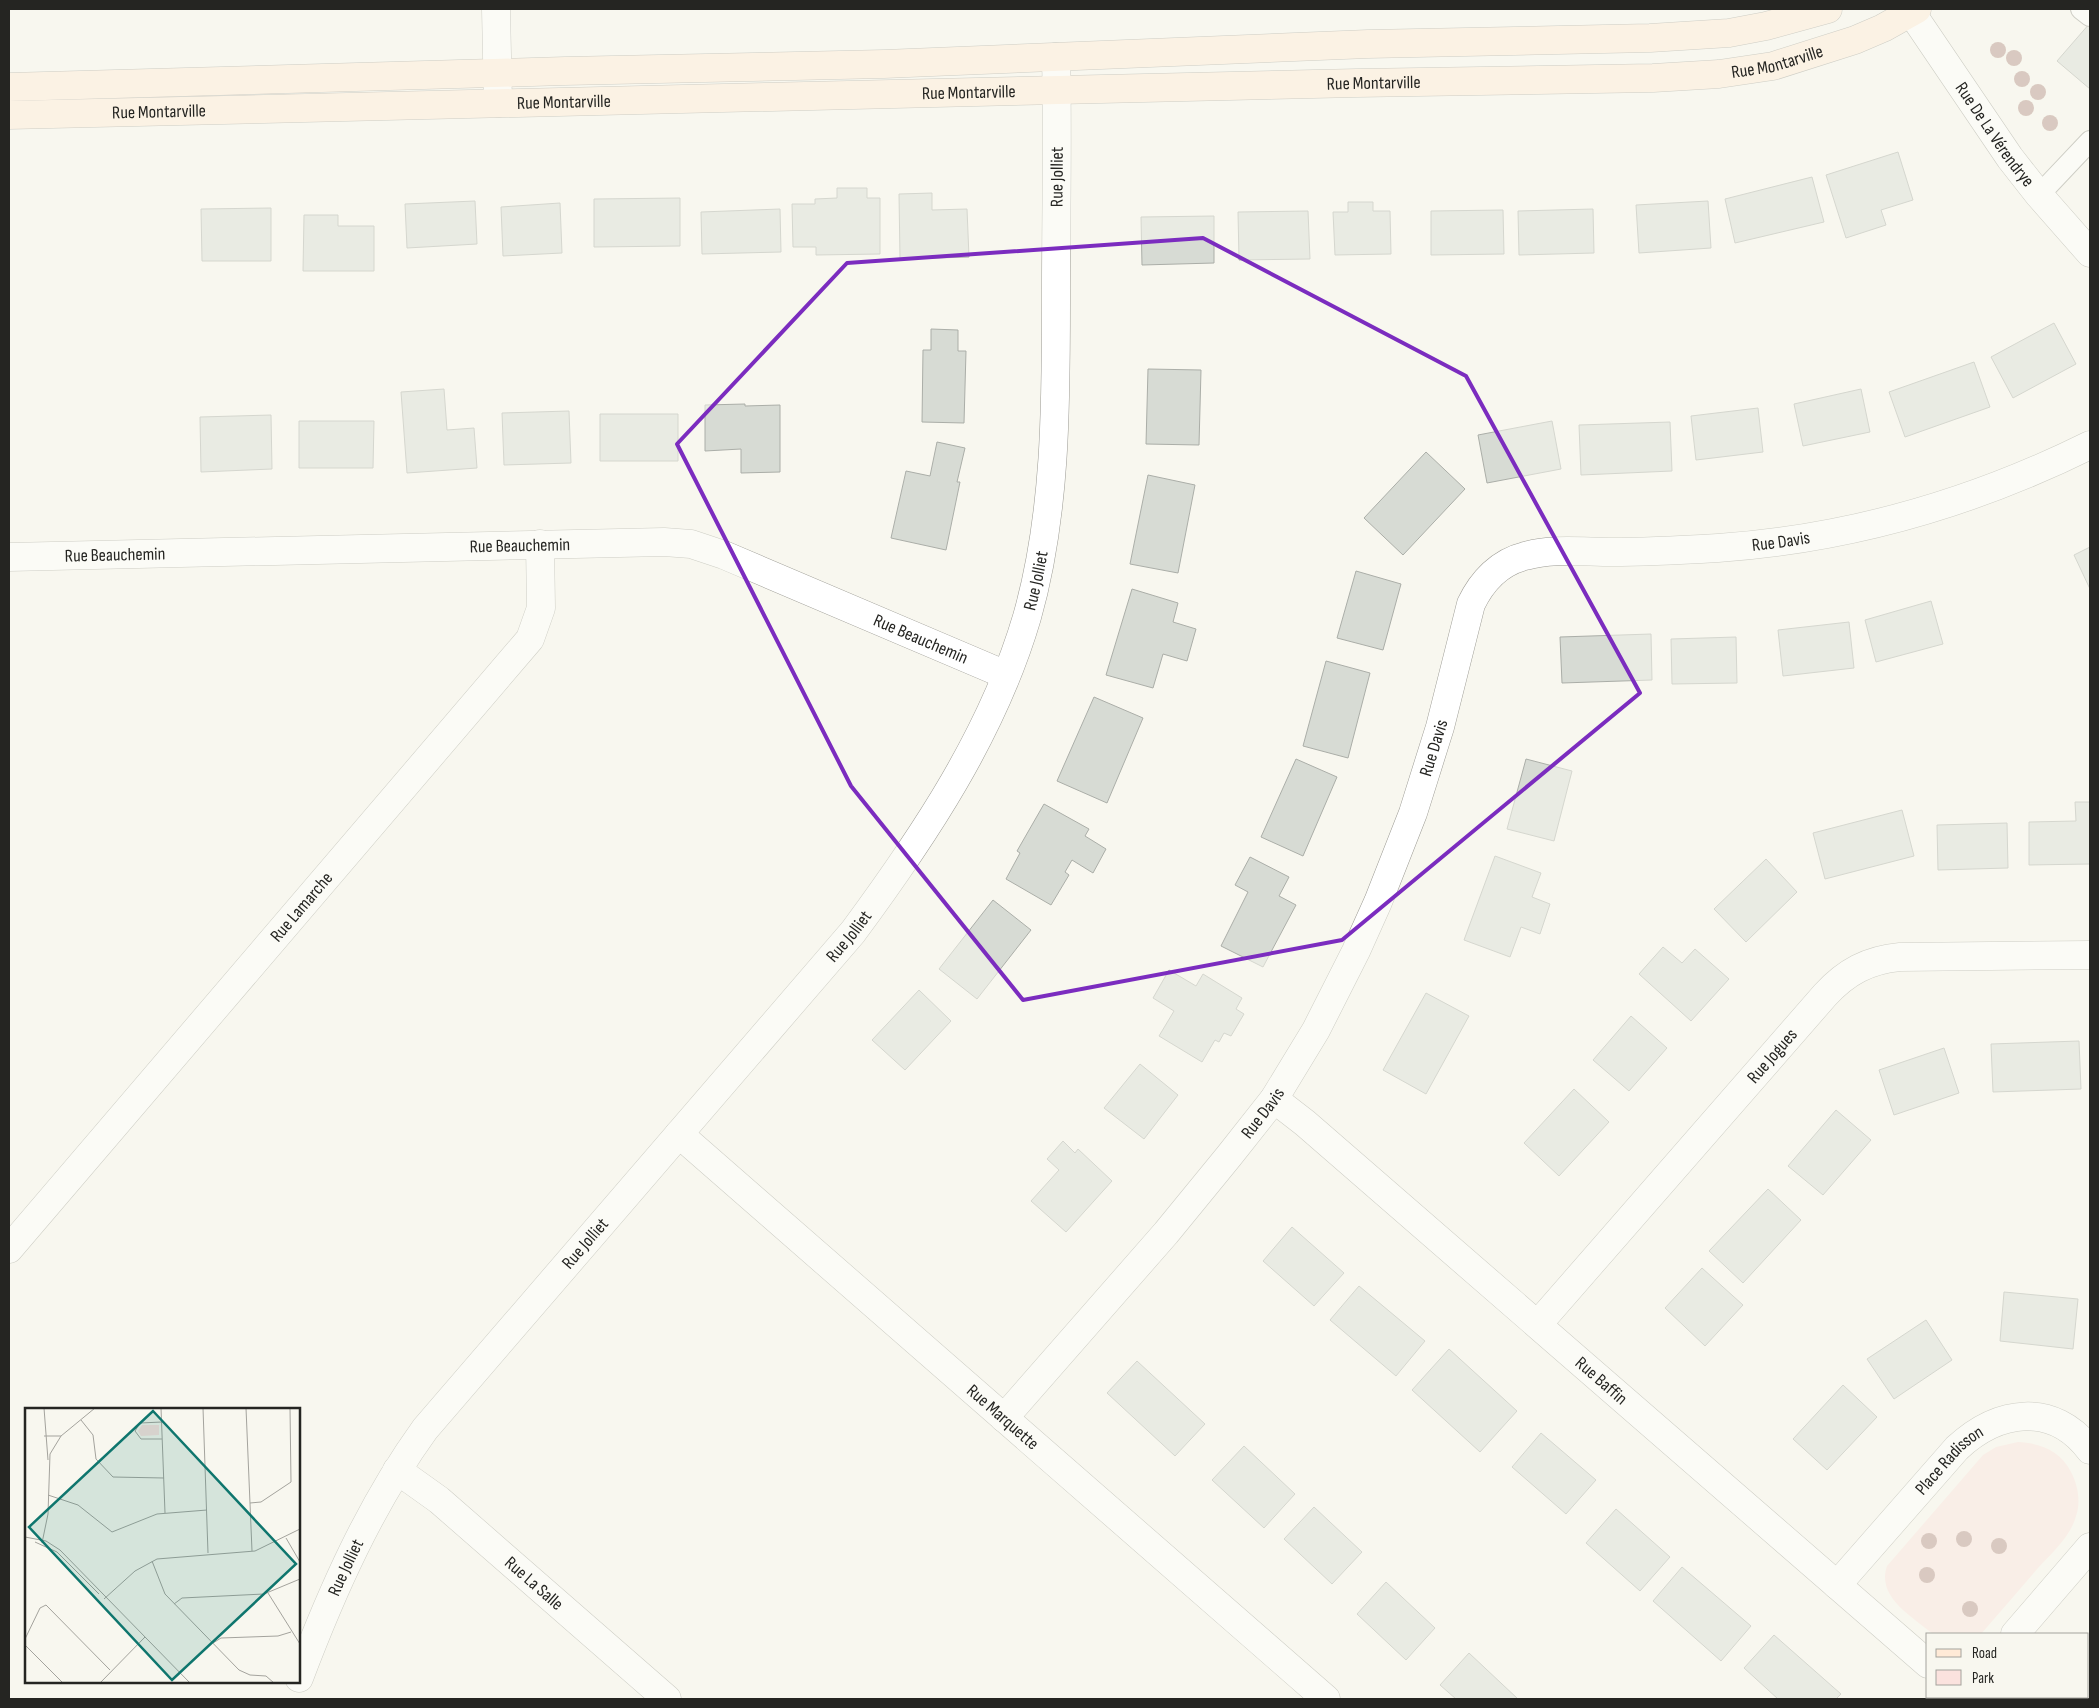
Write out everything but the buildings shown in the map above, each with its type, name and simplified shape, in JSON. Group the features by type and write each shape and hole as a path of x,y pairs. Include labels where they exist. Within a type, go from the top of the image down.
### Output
{"street":[{"path":"496,9 498,103"},
{"name":"Rue Montarville","path":"9,87 884,64 1368,44 1659,38 1729,32 1766,26 1828,9"},
{"name":"Rue Montarville","path":"9,115 1653,78 1719,74 1773,66 1830,50 1883,28 1912,10"},
{"name":"Rue De La Vérendrye","path":"1912,10 1985,123 2039,195 2090,253"},
{"name":"Rue Jolliet","path":"300,1676 341,1576 380,1498 425,1429 817,976 885,889 914,846 966,760 987,720 1006,676 1024,625 1034,588 1041,554 1051,472 1056,374 1056,57"},
{"name":"Rue Davis","path":"1004,1418 1166,1232 1274,1099 1316,1030 1356,951 1378,902 1413,813 1453,679 1471,604 1476,593 1492,574 1512,560 1535,553 1625,552 1731,547 1850,530 1925,511 1964,498 2049,465 2090,445"},
{"name":"Rue Beauchemin","path":"9,557 540,544 664,542 691,544 705,548 1006,676"},
{"name":"Rue Lamarche","path":"9,1249 524,646 535,629 541,608 540,544"},
{"name":"Rue Jogues","path":"1538,1324 1825,995 1849,973 1873,962 1900,958 2090,955"},
{"name":"Rue Baffin","path":"1274,1099 1305,1123 1538,1324 1926,1662"},
{"name":"Rue Marquette","path":"679,1134 1326,1699"},
{"name":"Place Radisson","path":"1837,1585 1957,1448 1991,1423 2016,1416 2042,1418 2066,1428 2077,1436 2090,1450"},
{"name":"Rue La Salle","path":"397,1470 439,1500 667,1699"},
{"path":"2016,1633 2090,1547"},
{"path":"292,1699 297,1683"}],"lane":[{"path":"2081,9 2090,16"},
{"path":"2039,195 2090,141"}],"highlighted area":[{"path":"1203,238 1466,376 1640,693 1342,940 1023,1000 851,786 677,444 847,263"}],"green space":[{"path":"2018,1442 2034,1444 2042,1446 2062,1459 2067,1465 2077,1488 2078,1511 2074,1523 2060,1544 1982,1633 1932,1633 1891,1597 1885,1577 1887,1566 1983,1455 1996,1447"}]}
